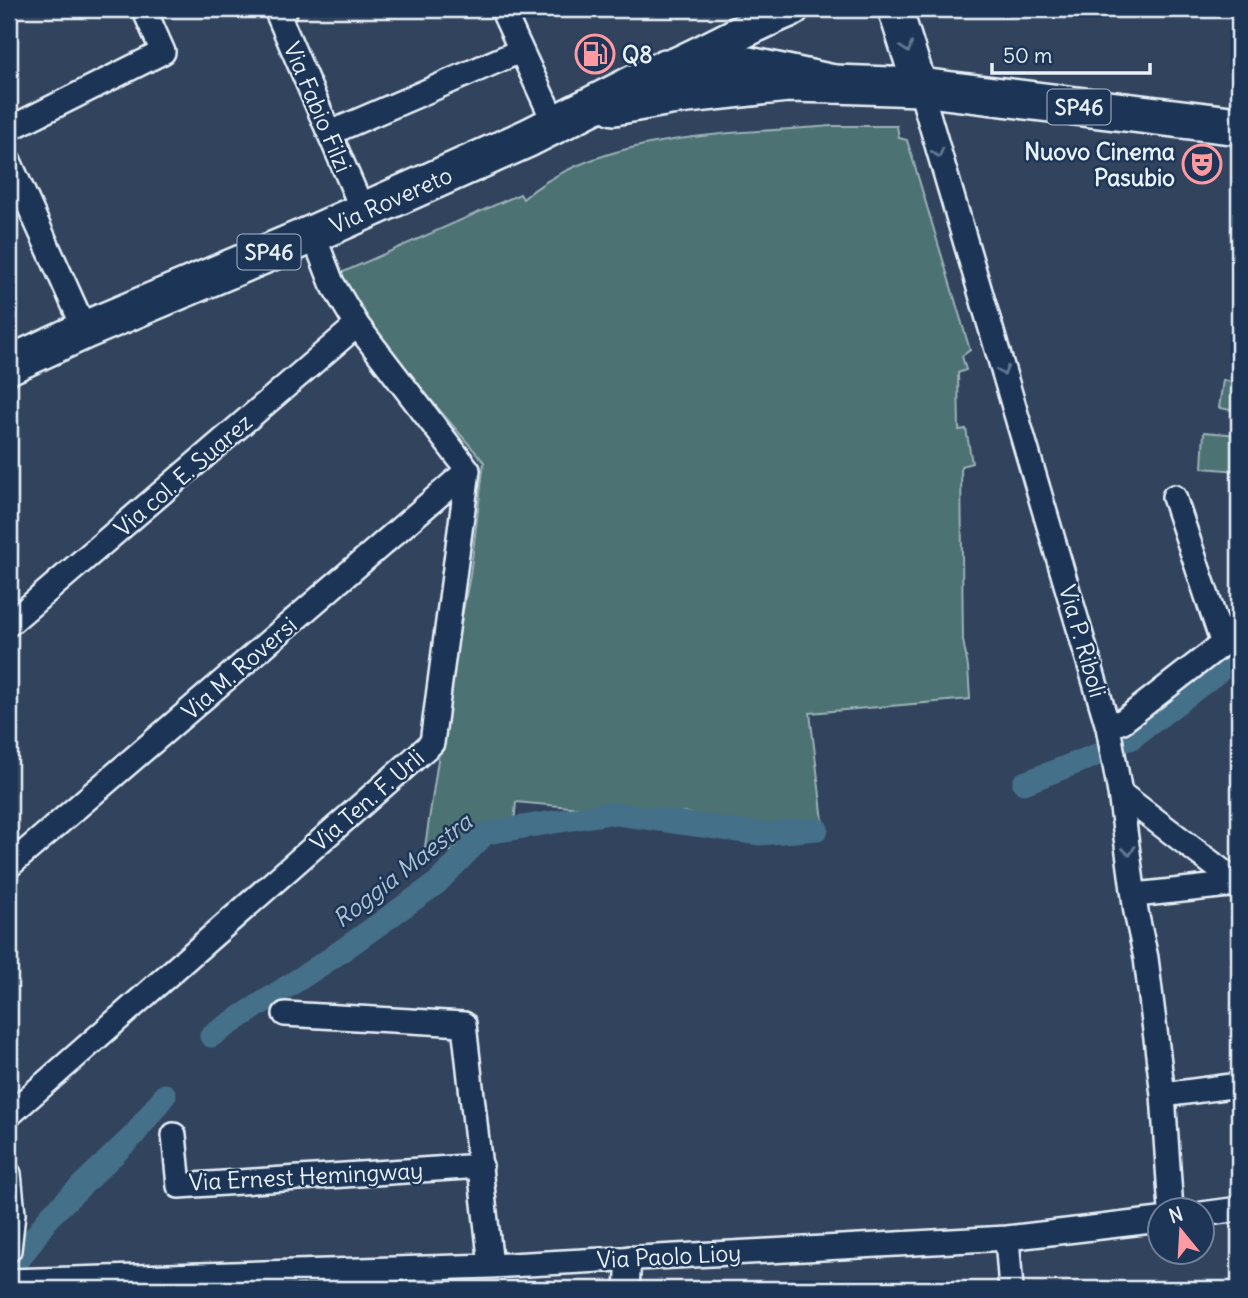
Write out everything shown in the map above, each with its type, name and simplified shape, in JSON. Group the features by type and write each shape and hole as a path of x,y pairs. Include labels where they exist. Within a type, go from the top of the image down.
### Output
{"main road":[{"name":"SP46","path":"661,80 742,50 834,84"},
{"name":"SP46","path":"661,80 920,87 1239,126"},
{"name":"Via Rovereto","path":"9,365 313,234 566,118 661,80"}],"street":[{"path":"9,128 163,52 144,9"},
{"name":"Via Fabio Filzi","path":"286,9 277,12 363,211"},
{"path":"502,9 520,51 566,118"},
{"name":"Via Rovereto","path":"661,80 708,50 742,50 792,9"},
{"path":"895,9 920,87"},
{"path":"330,133 520,51"},
{"name":"Via P. Riboli","path":"920,87 1108,727 1121,793 1146,958 1163,1095 1170,1196"},
{"path":"9,161 85,330"},
{"path":"313,234 332,283 357,325 468,470"},
{"name":"Via col. E. Suarez","path":"9,624 357,325"},
{"name":"Via M. Roversi","path":"9,866 468,470"},
{"name":"Via Ten. F. Urli","path":"9,1115 432,743 468,470"},
{"path":"1108,727 1123,721 1231,637 1174,496"},
{"path":"1121,793 1239,884"},
{"path":"1135,895 1239,884"},
{"path":"285,1014 464,1024 491,1266"},
{"path":"1163,1095 1239,1085"},
{"name":"Via Ernest Hemingway","path":"174,1135 179,1186 481,1166"},
{"path":"9,1174 13,1214 9,1250"},
{"path":"1216,1212 1239,1209"},
{"name":"Via Paolo Lioy","path":"9,1281 491,1266 1007,1238 1146,1222"},
{"path":"1007,1238 1011,1289"},
{"path":"627,1289 629,1258"}],"green space":[{"path":"831,126 897,126 899,138 907,140 970,350 962,356 966,370 958,373 959,430 966,429 972,463 961,466 963,640 970,699 810,713 824,829 745,828 685,812 647,814 516,802 514,824 456,848 455,852 425,847 450,679 470,575 484,462 356,312 341,273 520,194 523,199 554,177 590,160 670,140"},
{"path":"1223,380 1239,383 1239,411 1219,408"},
{"path":"1204,432 1239,435 1239,471 1202,468"}],"waterway":[{"name":"Roggia Maestra","path":"1130,739 1239,656"},
{"name":"Roggia Maestra","path":"1024,783 1099,754"},
{"name":"Roggia Maestra","path":"211,1036 330,959 437,883 486,833 610,813 760,834 817,829"},
{"name":"Roggia Maestra","path":"11,1271 49,1217 134,1135 165,1095"}],"place":[{"name":"Q8","path":"595,54"},
{"name":"Nuovo Cinema Pasubio","path":"1202,164"}]}
